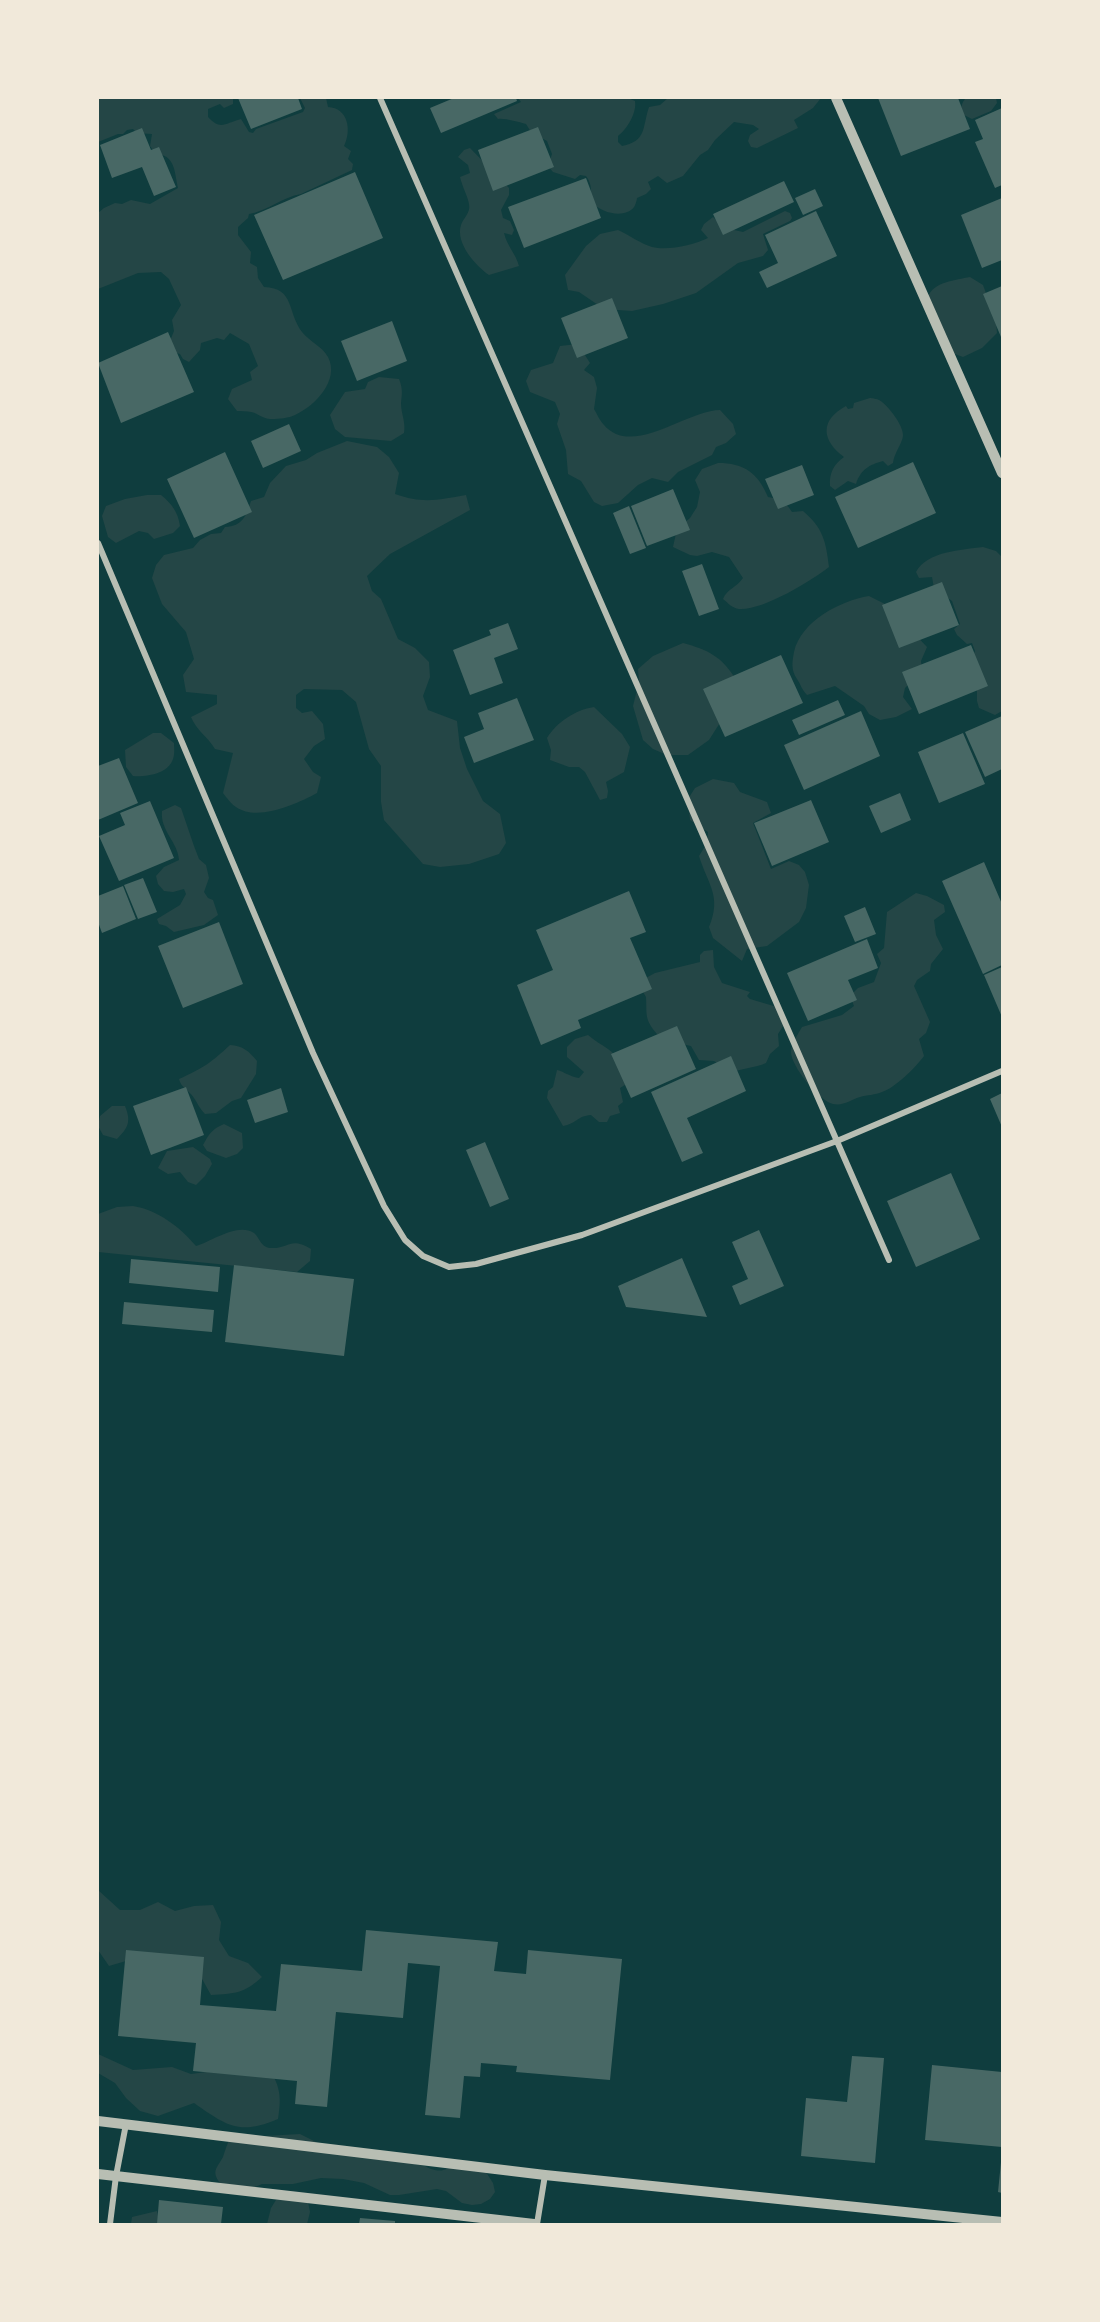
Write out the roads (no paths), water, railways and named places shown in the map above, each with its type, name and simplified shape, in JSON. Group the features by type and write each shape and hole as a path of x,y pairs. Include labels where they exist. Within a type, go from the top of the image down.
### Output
{"street":[{"path":"380,98 889,1260"},
{"path":"836,98 1002,473"},
{"path":"98,543 313,1053 384,1206 405,1240 423,1256 449,1267 476,1264 582,1235 837,1141 1002,1071"},
{"path":"98,2121 545,2175 974,2222 1002,2222"},
{"path":"110,2224 126,2124"},
{"path":"98,2174 536,2224 545,2175"}]}
